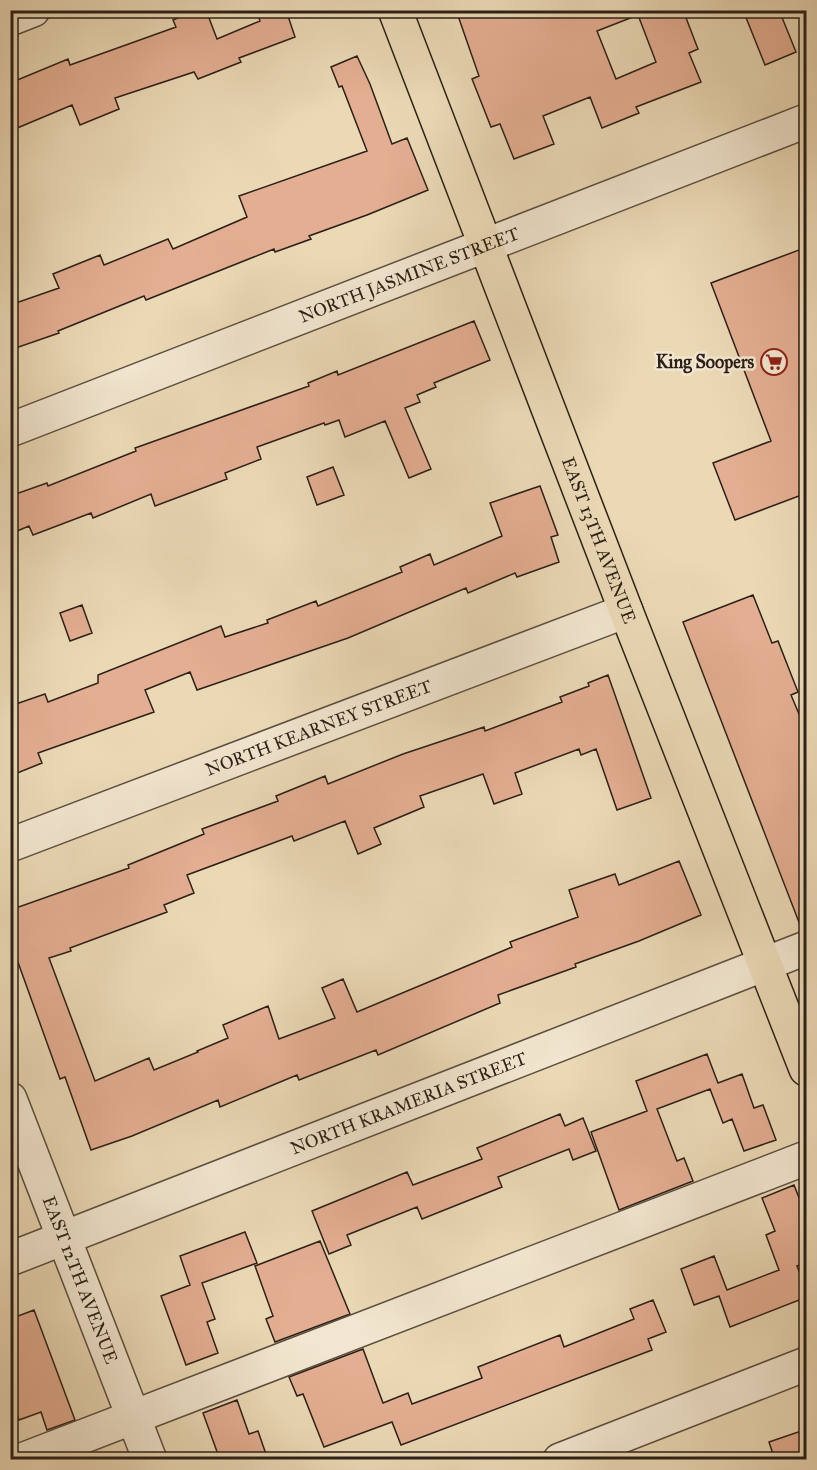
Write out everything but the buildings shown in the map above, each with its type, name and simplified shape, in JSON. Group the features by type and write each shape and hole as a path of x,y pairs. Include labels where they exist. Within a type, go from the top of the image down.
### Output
{"main road":[{"name":"EAST 13TH AVENUE","path":"395,10 626,611 807,1069"}],"street":[{"path":"10,19 33,10"},
{"name":"NORTH JASMINE STREET","path":"10,430 807,121"},
{"name":"NORTH KEARNEY STREET","path":"10,845 626,611"},
{"name":"NORTH KRAMERIA STREET","path":"10,1259 807,948"},
{"name":"EAST 12TH AVENUE","path":"10,1099 150,1460"},
{"path":"22,1460 807,1158"},
{"path":"560,1460 807,1364"}],"place":[{"name":"King Soopers","path":"774,362"}]}
